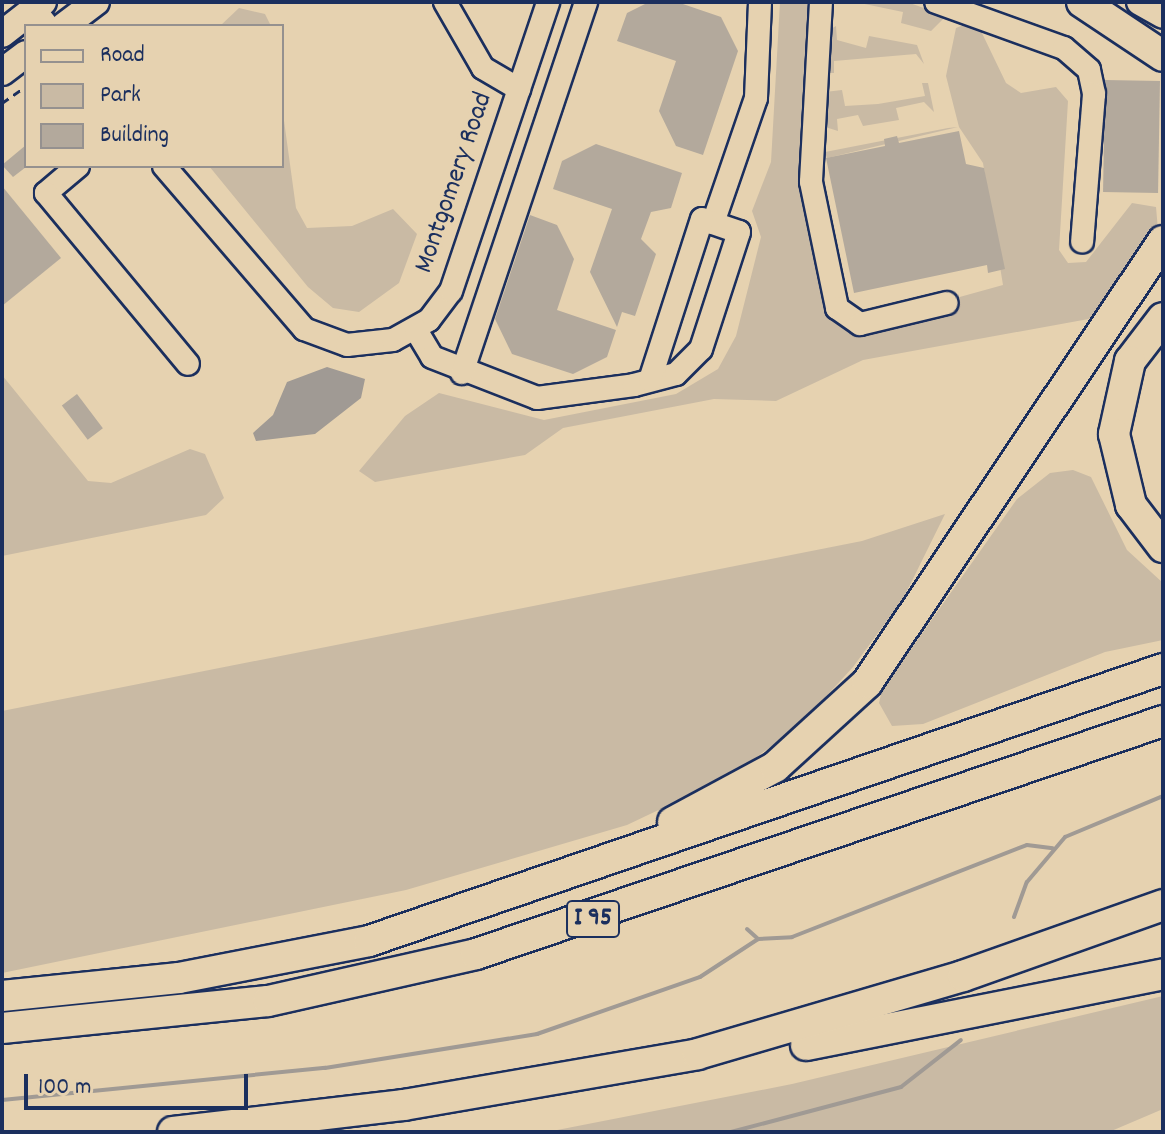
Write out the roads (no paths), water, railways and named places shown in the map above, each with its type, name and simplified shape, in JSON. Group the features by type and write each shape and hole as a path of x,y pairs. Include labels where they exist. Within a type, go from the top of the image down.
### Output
{"highway":[{"path":"1082,2 1163,56"},
{"path":"261,963 461,902 674,822 804,746 891,652 1163,241"},
{"path":"1163,318 1130,361 1114,434 1131,505 1163,547"},
{"path":"2,996 261,963 464,913 1163,669"},
{"name":"I 95","path":"2,1028 180,1015 476,954 1163,721"},
{"path":"173,1132 404,1105 698,1054 949,981 1163,905"},
{"path":"698,1054 738,1061 1163,974"}],"main road":[{"path":"67,24 96,2"},
{"path":"1097,2 1163,38"},
{"path":"1140,2 1163,15"},
{"path":"2,34 42,12"},
{"path":"2,72 24,56"}],"street":[{"path":"445,2 483,68 519,89"},
{"name":"Montgomery Road","path":"416,330 458,275 548,2"},
{"path":"462,373 586,2"},
{"path":"713,223 756,98 760,2"},
{"path":"821,2 811,182 837,308 860,324 947,303"},
{"path":"936,2 1064,48 1089,70 1094,94 1082,242"},
{"path":"76,168 46,193 188,364"},
{"path":"166,168 304,329 370,345 416,330 432,357 462,373 537,398 650,380 685,369 701,349 739,232 702,219 650,380"}],"waterway":[{"path":"1014,917 1027,882 1065,837 1163,796"},
{"path":"747,929 758,939 792,937 1027,845 1053,848"},
{"path":"2,1100 325,1068 537,1034 700,977 758,939"},
{"path":"731,1132 901,1087 961,1040"}]}
